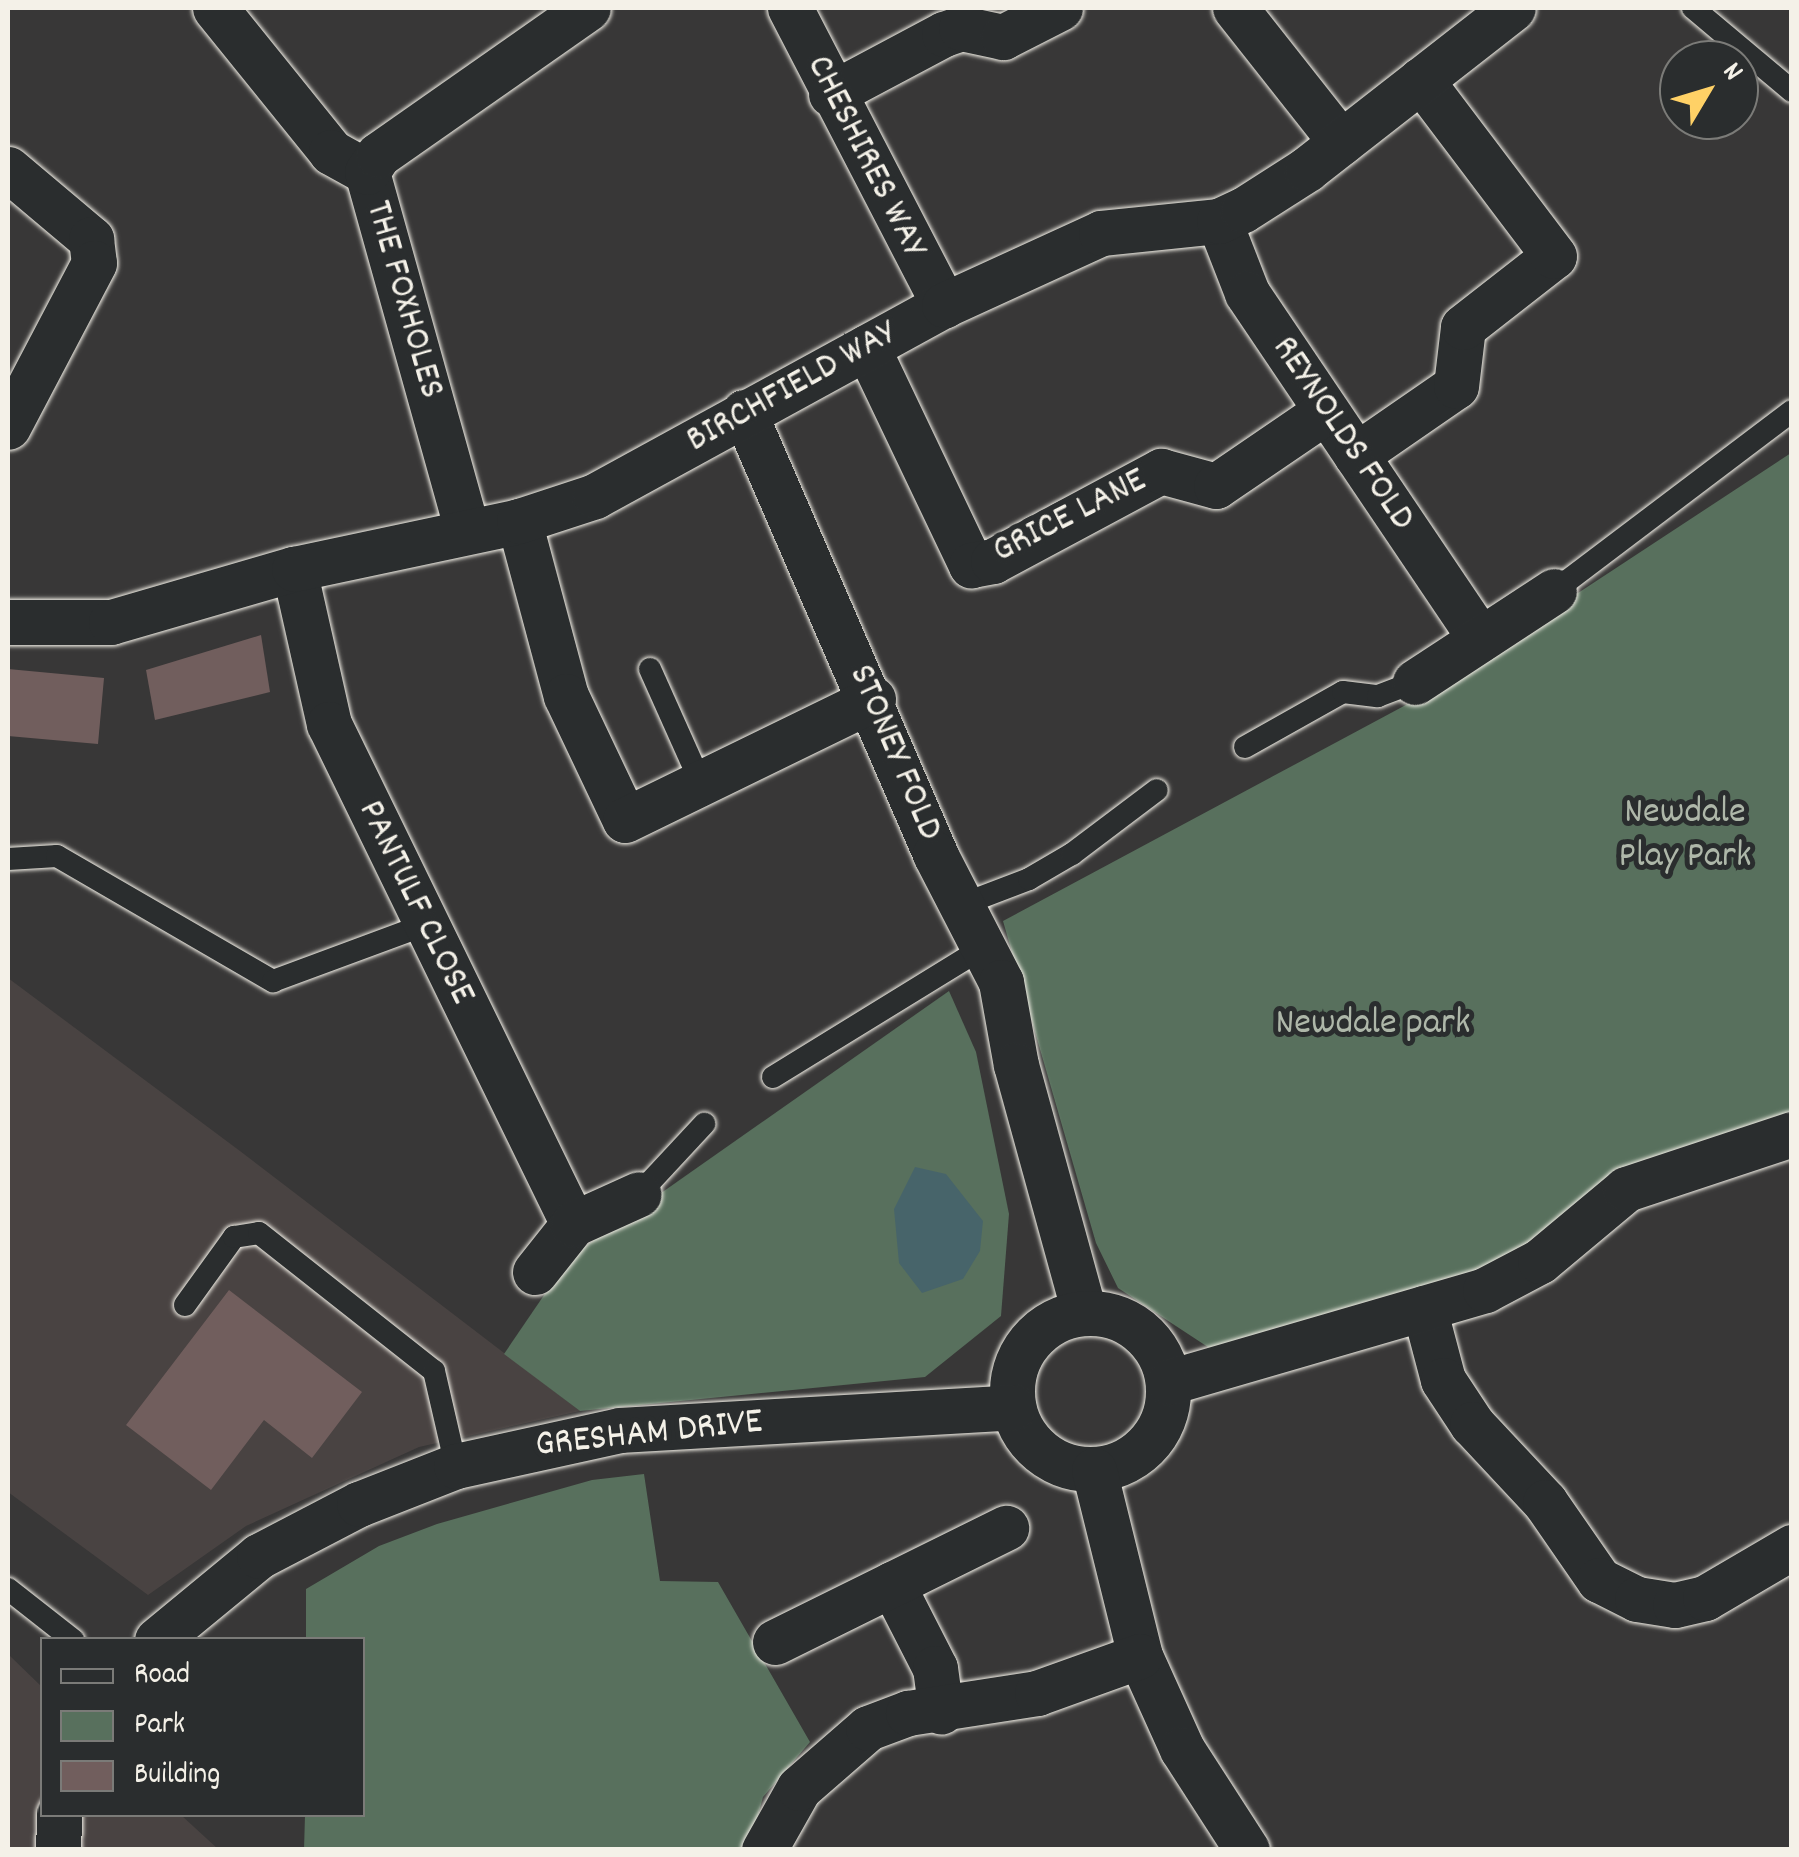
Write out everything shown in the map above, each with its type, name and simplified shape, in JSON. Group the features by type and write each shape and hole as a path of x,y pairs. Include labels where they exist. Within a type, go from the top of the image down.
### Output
{"street":[{"name":"THE FOXHOLES","path":"215,8 332,152 367,172 467,530"},
{"path":"367,172 378,155 588,8"},
{"name":"CHESHIRES WAY","path":"790,8 831,94 944,304"},
{"path":"831,94 944,34 961,28 1003,37 1060,8"},
{"path":"1235,8 1341,142"},
{"name":"BIRCHFIELD WAY","path":"8,622 111,622 294,569 519,520 596,496 944,304 1101,233 1220,220 1341,142 1513,8"},
{"path":"1356,454 1456,386 1463,327 1554,256 1421,80"},
{"path":"8,168 92,239 94,264 8,427"},
{"name":"REYNOLDS FOLD","path":"1220,220 1247,293 1480,639"},
{"name":"GRICE LANE","path":"867,347 971,565 993,561 1162,471 1216,486 1326,411"},
{"name":"STONEY FOLD","path":"744,412 962,905 1000,982 1084,1312"},
{"path":"519,520 566,696 625,820 873,700"},
{"name":"PANTULF CLOSE","path":"294,569 330,724 424,925 573,1224"},
{"path":"1415,682 1554,591"},
{"path":"1169,1382 1485,1290 1540,1261 1626,1189 1792,1134"},
{"path":"535,1272 573,1224 639,1194"},
{"path":"1424,1308 1443,1380 1472,1424 1545,1502 1599,1580 1637,1600 1675,1606 1705,1598 1792,1548"},
{"path":"1084,1312 1124,1320 1141,1330 1160,1354 1169,1382 1168,1403 1151,1441 1131,1458 1094,1470 1049,1458 1027,1438 1013,1406 1012,1375 1027,1343 1043,1327 1084,1312"},
{"name":"GRESHAM DRIVE","path":"161,1637 259,1556 360,1504 456,1466 620,1430 1013,1406"},
{"path":"1094,1470 1140,1656 1182,1750 1247,1850"},
{"path":"775,1642 1006,1528"},
{"path":"892,1584 935,1668 940,1712"},
{"path":"764,1850 799,1788 845,1743 908,1714 940,1712 1038,1693 1140,1656"},
{"path":"58,1850 59,1817"}],"lane":[{"path":"1692,8 1792,91"},
{"path":"1554,591 1792,411"},
{"path":"650,669 701,782"},
{"path":"1245,747 1343,692 1378,696 1415,682"},
{"path":"962,905 1030,880 1157,790"},
{"path":"8,859 24,853 57,856 273,981 424,925"},
{"path":"773,1077 983,948 1000,982"},
{"path":"639,1194 704,1124"},
{"path":"185,1306 234,1237 259,1233 434,1370 456,1466"},
{"path":"8,1589 69,1637"}],"shaded area":[{"path":"8,978 580,1411 419,1447 246,1526 148,1595 8,1492"},
{"path":"8,1654 40,1685 40,1817 183,1817 218,1849 8,1849"}],"green space":[{"name":"Newdale park","path":"1791,453 1791,1117 1616,1174 1531,1241 1475,1273 1214,1351 1118,1288 1096,1243 1003,921 1417,699"},
{"path":"949,991 976,1052 1009,1214 1001,1316 925,1377 580,1411 504,1354 570,1257"},
{"path":"644,1474 660,1581 718,1582 810,1742 763,1797 749,1849 304,1850 305,1817 365,1817 365,1637 306,1637 306,1589 379,1546 437,1524 592,1480"}],"water":[{"path":"915,1167 946,1174 983,1221 980,1251 963,1279 922,1293 899,1263 894,1209"}],"building":[{"path":"261,635 270,692 155,720 146,670"},
{"path":"8,669 104,678 98,744 8,736"},
{"path":"229,1290 362,1392 312,1458 264,1420 211,1490 126,1425"}],"park label":[{"name":"Newdale Play Park","path":"1685,836"}]}
